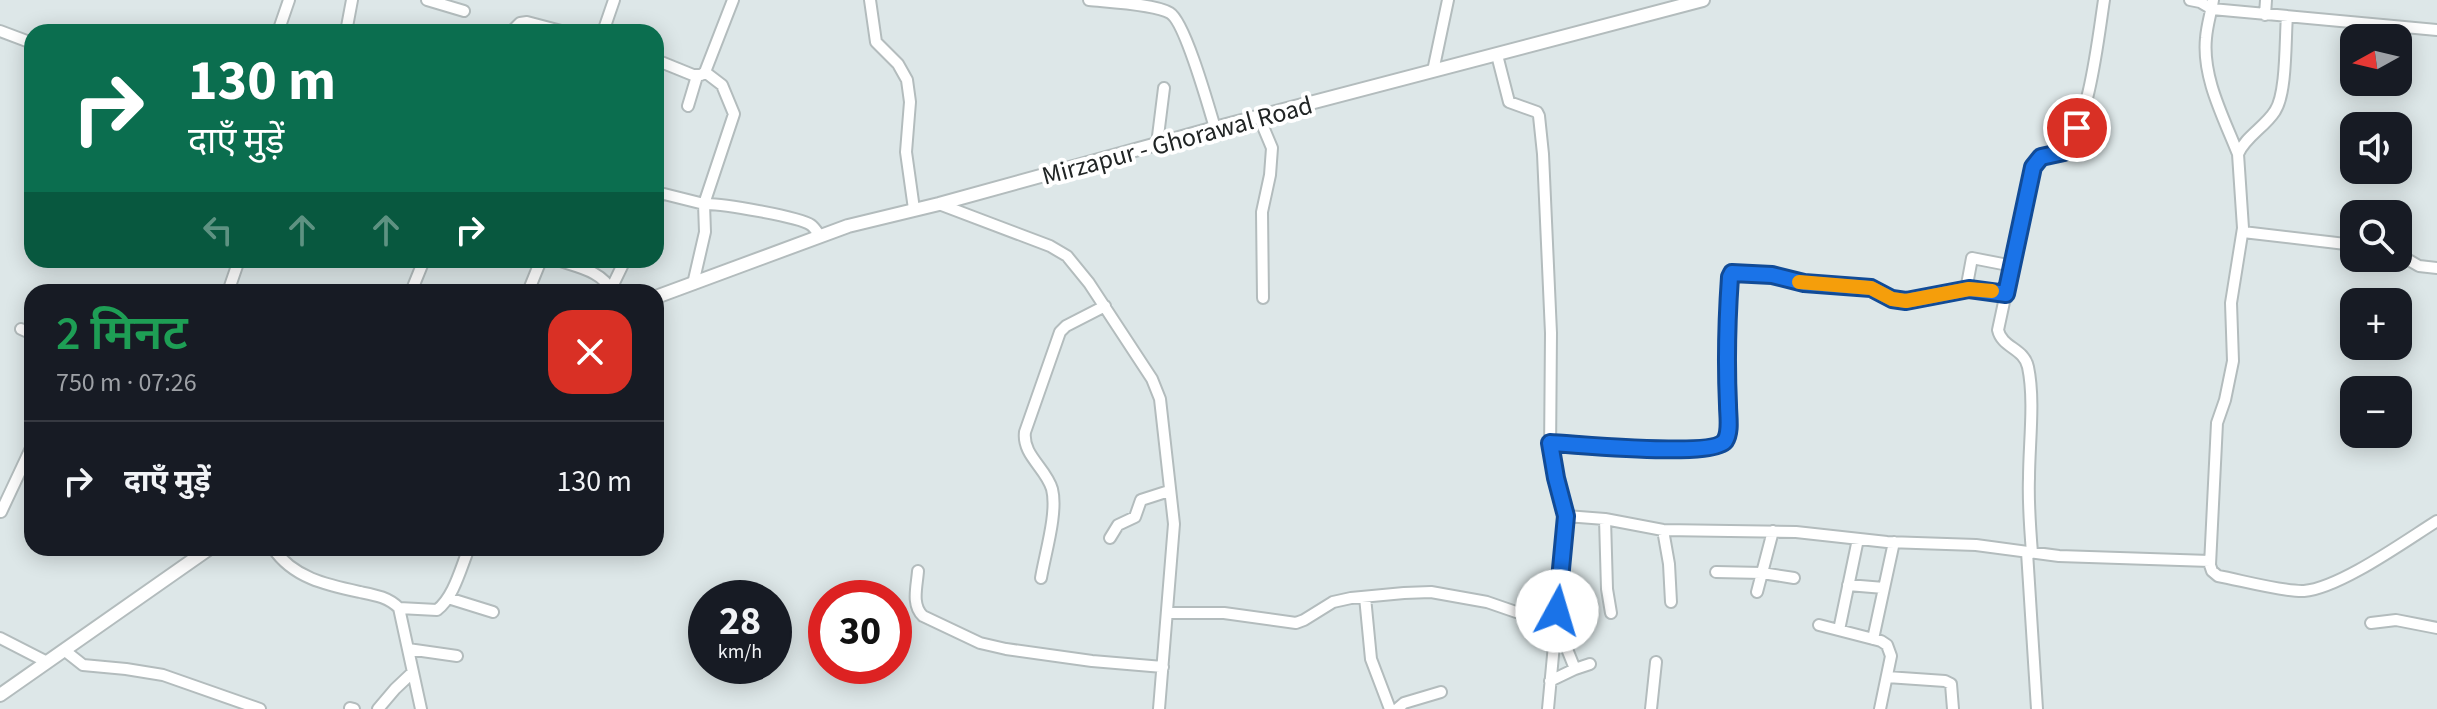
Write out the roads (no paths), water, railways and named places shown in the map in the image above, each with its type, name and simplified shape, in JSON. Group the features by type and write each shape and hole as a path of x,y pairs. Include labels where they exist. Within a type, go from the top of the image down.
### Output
{"main road":[{"name":"Mirzapur - Ghorawal Road","path":"664,294 820,236 914,209 1703,0"},
{"path":"0,695 199,556"}],"street":[{"path":"281,24 289,0"},
{"path":"348,24 352,0"},
{"path":"427,0 464,11"},
{"path":"606,24 614,0"},
{"path":"688,106 733,0"},
{"path":"870,0 876,42 898,64 907,80 910,102 906,152 914,209"},
{"path":"1089,0 1170,13 1178,23 1199,75 1215,128"},
{"path":"1433,71 1448,0"},
{"path":"2037,709 2030,552 2029,371 2023,355 2005,343 1999,334 2033,167 2041,157 2064,152 2077,128 2087,95 2104,0"},
{"path":"2190,0 2265,15 2437,30"},
{"path":"2265,15 2266,0"},
{"path":"2212,5 2205,43 2209,74 2238,154 2244,215 2231,303 2233,361 2217,423 2212,571 2218,576 2303,591 2348,576 2437,521"},
{"path":"2238,154 2278,108 2287,16"},
{"path":"0,31 24,40"},
{"path":"1497,55 1509,102 1537,112 1540,120 1551,333 1550,443 1566,516 1548,709"},
{"path":"664,62 701,74 725,89 734,114 704,204 705,232 693,284"},
{"path":"1157,144 1164,88"},
{"path":"1259,117 1272,148 1262,212 1263,298"},
{"path":"664,194 796,220 811,225 820,236"},
{"path":"939,204 1050,246 1067,256 1105,306 1152,379 1160,399 1174,524 1159,709"},
{"path":"2243,232 2340,243"},
{"path":"1966,290 1972,258 2013,266"},
{"path":"2412,262 2437,268"},
{"path":"579,268 596,274 608,284"},
{"path":"1550,443 1680,450 1705,449 1723,443 1729,425 1726,354 1730,277 1735,272 1772,275 1804,283 1871,288 1892,299 1906,301 1974,288 2006,294"},
{"path":"1041,578 1053,491 1025,445 1025,432 1060,332 1105,306"},
{"path":"1,512 24,463"},
{"path":"1110,538 1118,525 1135,517 1141,500 1169,491"},
{"path":"1566,516 1605,519 1663,530 1773,531 1894,542 1976,545 2089,558 2210,561"},
{"path":"1605,519 1607,589 1611,613"},
{"path":"1663,530 1671,602"},
{"path":"1757,592 1773,531"},
{"path":"1839,630 1858,539"},
{"path":"1873,639 1894,542"},
{"path":"278,556 304,576 325,585 391,600 399,608 421,709"},
{"path":"399,608 437,610 448,598 466,556"},
{"path":"918,571 917,611 980,643 1092,661 1163,667"},
{"path":"1716,572 1762,573 1794,578"},
{"path":"1848,585 1884,588"},
{"path":"1167,613 1224,613 1296,623 1333,602 1431,592 1487,602 1516,612 1557,611"},
{"path":"1365,597 1371,659 1390,709"},
{"path":"448,598 493,612"},
{"path":"2371,623 2396,620 2437,628"},
{"path":"1819,625 1881,641 1890,649 1880,709"},
{"path":"1555,629 1575,669"},
{"path":"0,638 47,662"},
{"path":"408,649 457,656"},
{"path":"64,650 83,665 163,675 260,709"},
{"path":"1651,709 1656,662"},
{"path":"1550,681 1590,664"},
{"path":"378,709 413,672"},
{"path":"1887,677 1945,681 1951,684 1953,709"},
{"path":"1397,709 1404,703 1441,692"}]}
